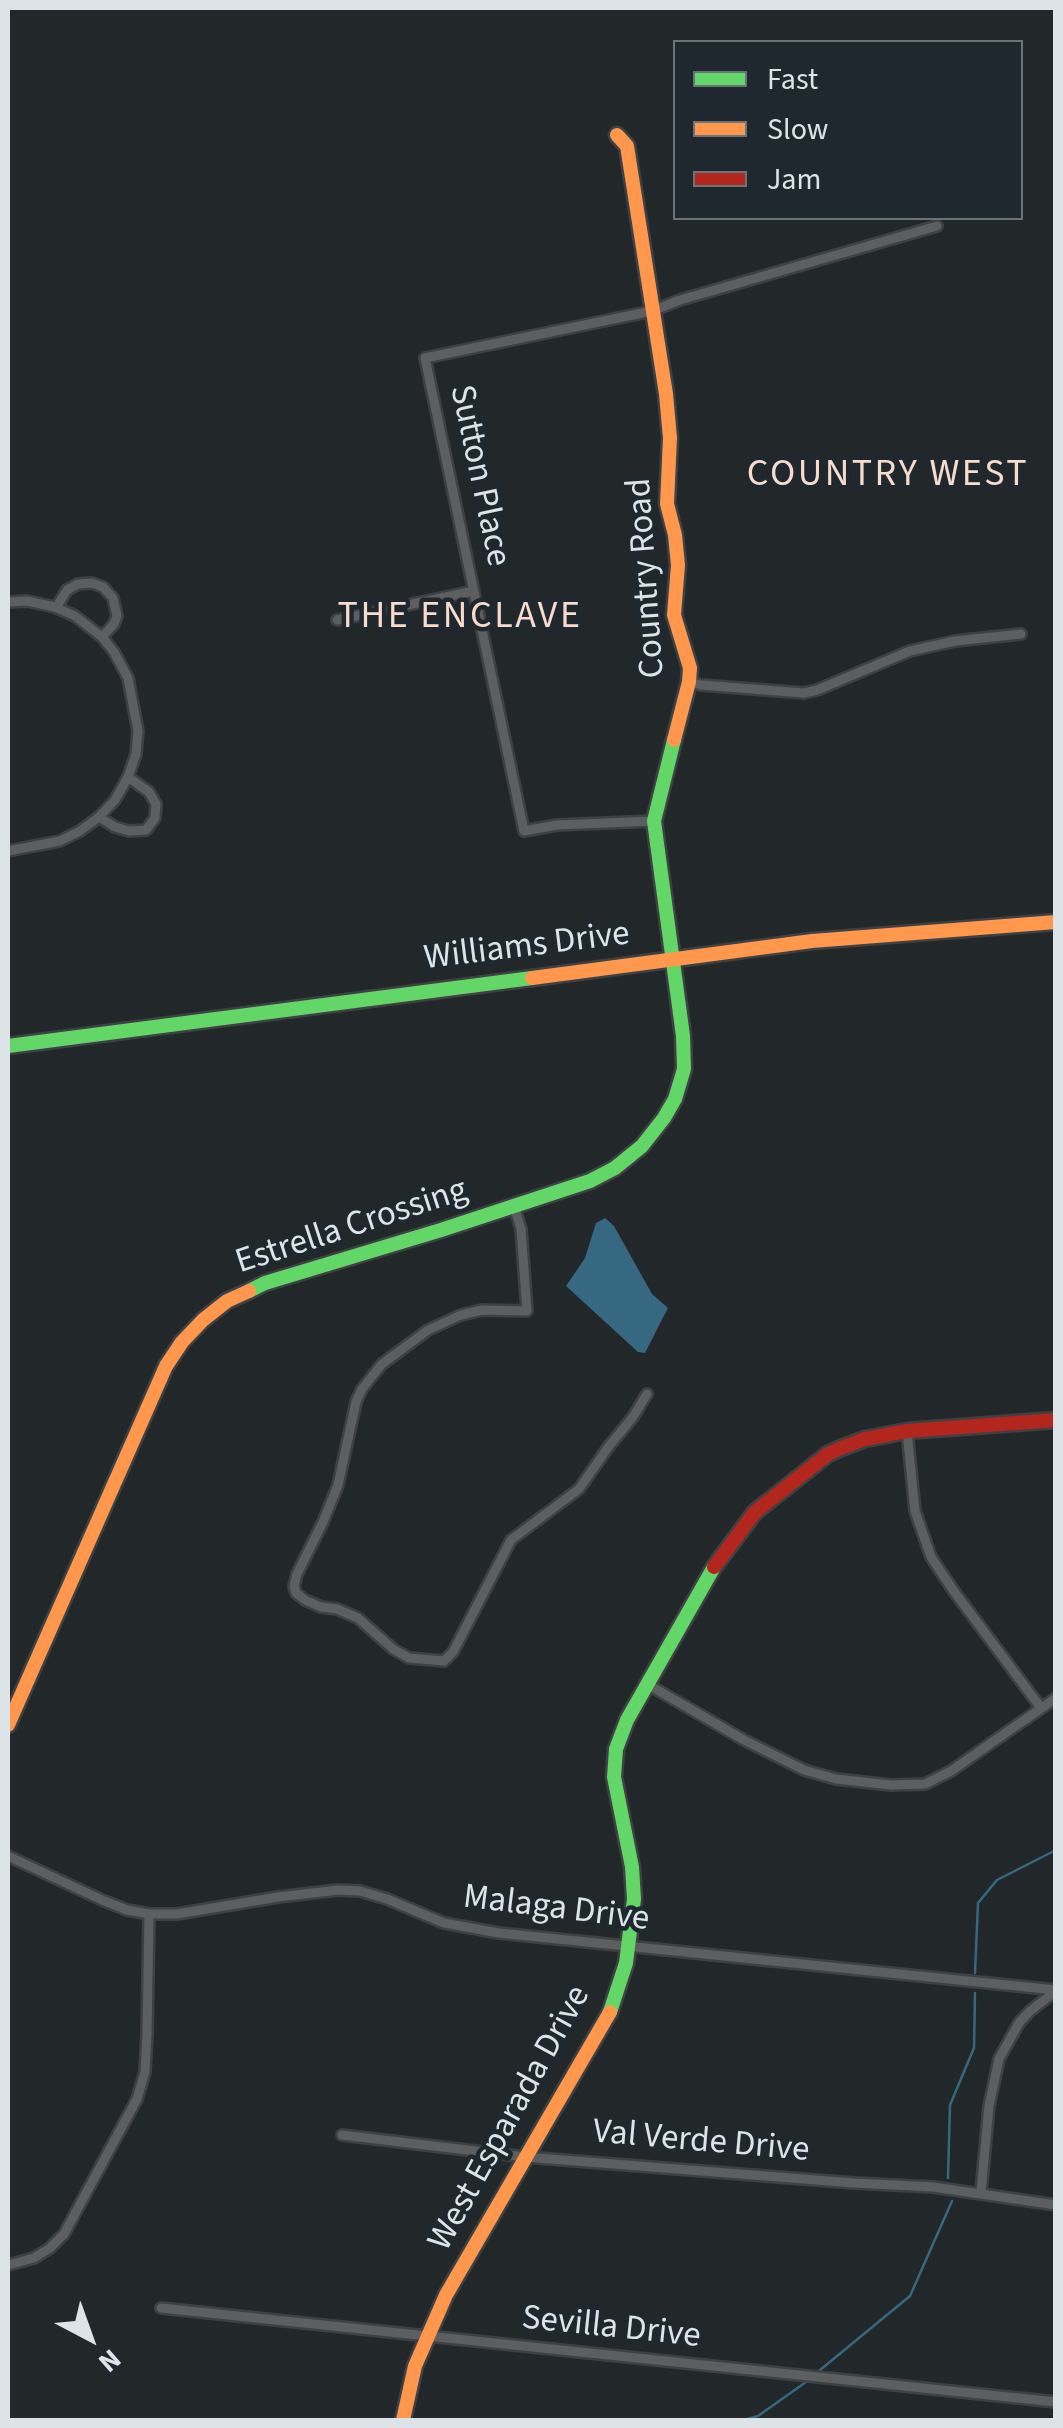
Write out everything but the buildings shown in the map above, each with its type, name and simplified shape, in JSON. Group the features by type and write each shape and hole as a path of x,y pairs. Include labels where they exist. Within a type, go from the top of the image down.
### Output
{"street":[{"name":"Country Road","path":"617,135 627,146 670,421 668,504 678,565 674,616 690,668 654,821 671,959"},
{"path":"652,311 937,226"},
{"name":"Sutton Place","path":"652,311 424,358 524,830 654,821"},
{"path":"56,608 67,590 78,584 103,587 113,598 117,616 102,637"},
{"path":"337,620 474,591"},
{"path":"8,602 36,602 56,608 102,637 124,669 135,709 138,742 128,777 99,817 60,841 8,851 8,839"},
{"path":"689,682 804,693 932,645 1022,634"},
{"path":"99,817 115,828 129,831 146,830 155,818 156,804 149,792 128,777"},
{"name":"Williams Drive","path":"8,1046 812,941 1056,922"},
{"name":"Estrella Crossing","path":"8,1725 166,1366 182,1342 228,1302 265,1283 514,1206 590,1181 615,1168 642,1146 664,1118 675,1099 684,1069 671,959"},
{"path":"514,1206 521,1230 527,1311 482,1310 461,1315 428,1330 382,1364 356,1402 338,1485 297,1574 296,1592 304,1600 358,1618 393,1649 410,1658 444,1661 453,1652 511,1540 578,1489 647,1394"},
{"name":"West Esparada Drive","path":"404,2420 415,2366 455,2278 608,2017 618,1993 633,1916 634,1883 616,1786 614,1764 620,1736 712,1569 754,1512 828,1454 865,1439 908,1431 1056,1420"},
{"path":"908,1431 915,1510 931,1557 1041,1708"},
{"path":"646,1684 804,1770 890,1786 925,1784 952,1771 1056,1698"},
{"name":"Malaga Drive","path":"8,1856 102,1900 149,1914 177,1914 338,1890 359,1891 456,1927 531,1938 1056,1991"},
{"path":"8,2266 34,2258 64,2234 138,2099 148,2034 149,1914"},
{"path":"981,2192 988,2106 999,2059 1019,2024 1056,1991"},
{"name":"Val Verde Drive","path":"342,2135 525,2157 932,2186 1056,2205"},
{"name":"Sevilla Drive","path":"161,2308 1056,2402"}],"water":[{"path":"605,1218 614,1226 652,1294 668,1308 645,1353 638,1352 566,1286 585,1258 596,1223"}],"waterway":[{"path":"975,1973 978,1903 997,1880 1056,1850"},
{"path":"948,2178 950,2105 974,2048 975,1993"},
{"path":"820,2370 910,2296 952,2201"},
{"path":"743,2420 758,2416 806,2382"}],"traffic: fast":[{"path":"249,1291 590,1181 615,1168 642,1146 664,1118 675,1099 684,1069 654,821 674,740"},
{"path":"8,1046 532,978"},
{"path":"610,2012 626,1963 634,1899 632,1867 614,1777 616,1749 627,1720 714,1567"}],"traffic: slow":[{"path":"617,135 627,146 666,394 670,438 667,504 678,565 674,615 690,668 674,740"},
{"path":"532,978 812,941 1056,922"},
{"path":"8,1725 166,1366 203,1320 227,1301 249,1291"},
{"path":"403,2420 415,2366 446,2295 610,2012"}],"traffic: jam":[{"path":"714,1567 755,1512 841,1448 907,1431 1056,1420"}],"district":[{"name":"COUNTRY WEST","path":"888,477"},
{"name":"THE ENCLAVE","path":"460,619"}]}
